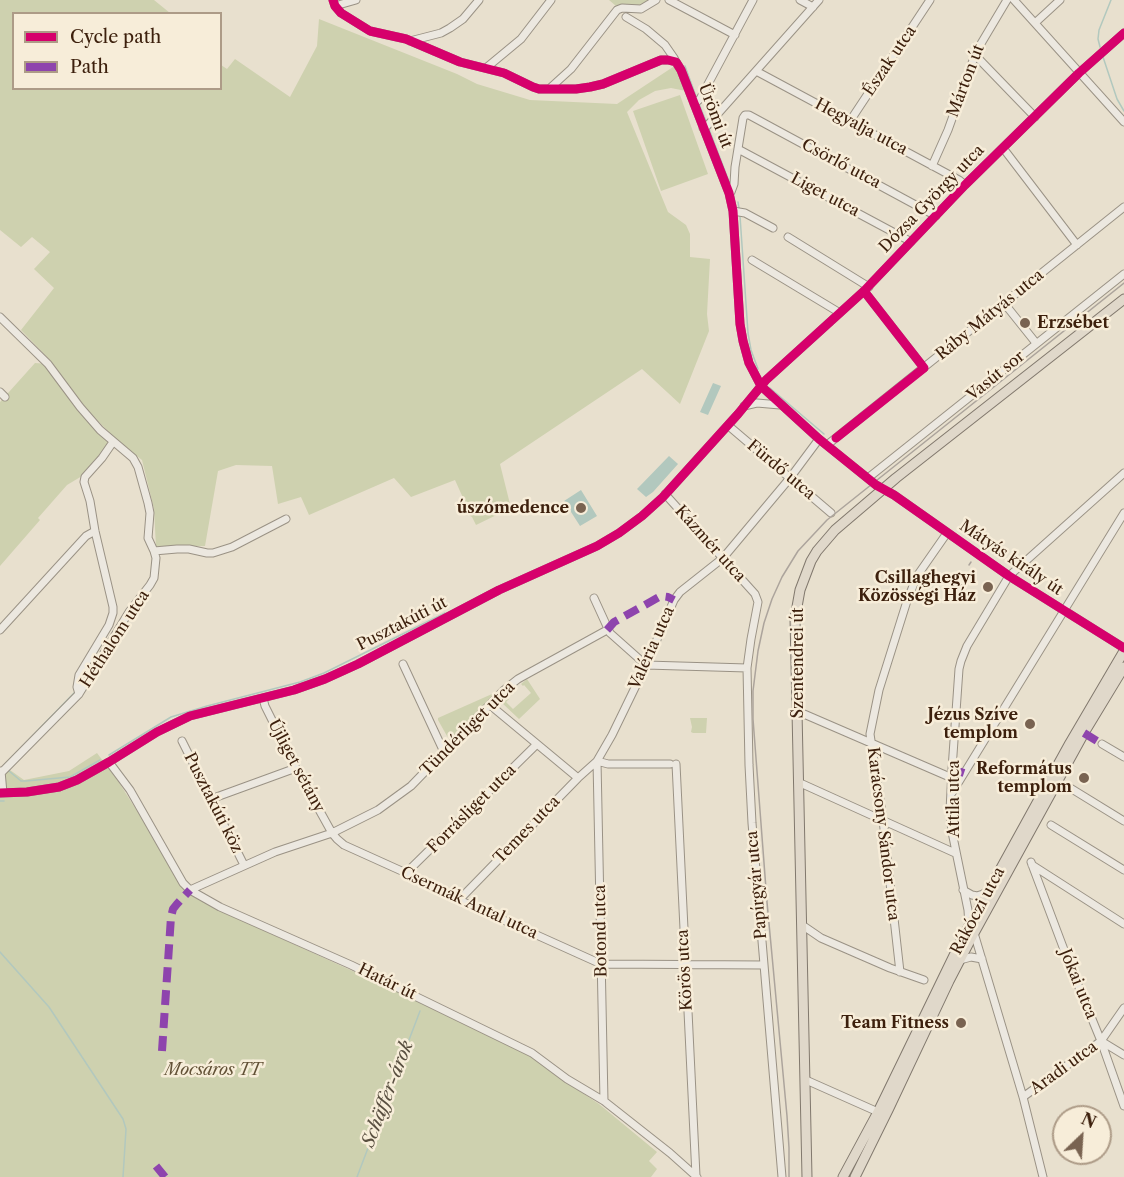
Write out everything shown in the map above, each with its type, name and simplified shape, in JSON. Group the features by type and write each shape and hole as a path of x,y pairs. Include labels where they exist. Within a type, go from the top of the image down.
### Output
{"main road":[{"name":"Szentendrei út","path":"807,1177 795,618 800,590 812,561 835,530 953,433 1124,299"},
{"name":"Rákóczi utca","path":"843,1177 962,949 989,890 1124,650"},
{"name":"Rákóczi utca","path":"971,930 1124,667"},
{"name":"Rákóczi utca","path":"855,1177 960,960 962,949"}],"street":[{"path":"334,3 357,0"},
{"path":"410,41 441,33 450,28 463,20 478,0"},
{"path":"486,68 521,39 551,0"},
{"path":"549,89 571,69 617,10 641,9 656,0"},
{"path":"669,0 735,35"},
{"path":"694,104 700,99 753,0"},
{"path":"800,0 813,7"},
{"path":"703,128 819,0"},
{"name":"Észak utca","path":"850,121 930,0"},
{"name":"Márton út","path":"932,166 948,130 975,55 1007,0"},
{"path":"1014,0 1124,122"},
{"path":"1035,23 1060,0"},
{"path":"334,3 347,17 370,31 410,41 454,60 504,73 532,87 549,89 596,86 661,60 676,62"},
{"name":"Ürömi út","path":"626,17 646,29 665,45 674,58 681,70 729,193 733,211 741,333 749,363 761,386 827,446 884,489"},
{"name":"Dózsa György utca","path":"761,386 866,289 965,185 1079,73 1124,33"},
{"path":"975,55 1035,117"},
{"name":"Hegyalja utca","path":"756,71 965,185"},
{"name":"Csörlő utca","path":"738,149 743,118 749,115 936,216"},
{"path":"1003,148 1077,245"},
{"path":"729,193 734,184 738,149"},
{"name":"Liget utca","path":"738,149 911,242"},
{"name":"Ráby Mátyás utca","path":"827,446 1124,207"},
{"path":"733,211 745,213 773,228"},
{"path":"788,237 866,289 924,368"},
{"path":"752,260 840,313"},
{"name":"Vasút sor","path":"868,478 1124,274"},
{"path":"1004,303 1036,343"},
{"name":"Héthalom utca","path":"0,317 48,364 100,430 133,458 138,467 149,508 148,538 154,551 156,566 154,578 129,612 79,694 1,770"},
{"name":"Pusztakúti út","path":"2,793 59,787 77,780 158,732 190,716 294,690 325,679 499,590 597,546 642,516 665,494 761,386"},
{"path":"744,406 757,403 780,405"},
{"name":"Fürdő utca","path":"730,427 831,513"},
{"name":"Valéria utca","path":"597,761 612,735 674,600 680,592 723,558 819,439"},
{"path":"79,694 77,687 79,675 113,613 84,482 85,477 113,442"},
{"name":"Attila utca","path":"1042,1177 1023,1097 982,959 971,930 951,832 951,795 954,781 961,661 1009,576 1124,473"},
{"name":"Mátyás király út","path":"884,489 1009,576 1124,650"},
{"name":"Kázmér utca","path":"665,494 755,594"},
{"path":"797,711 954,781 1052,632 1124,513"},
{"path":"154,551 189,549 213,553 232,547 286,519"},
{"path":"0,630 86,536 95,531"},
{"name":"Karácsony Sándor utca","path":"900,972 883,820 870,734 879,690 907,601 917,576 947,533"},
{"name":"Papírgyár utca","path":"755,594 758,606 747,668 748,765 782,1177"},
{"path":"594,598 607,630 645,665 747,668"},
{"name":"Tündérliget utca","path":"332,833 378,810 411,786 518,679 607,630"},
{"path":"403,664 444,752"},
{"name":"Újliget sétány","path":"263,698 296,768 332,833"},
{"path":"490,705 578,778"},
{"name":"Pusztakúti köz","path":"182,741 244,865"},
{"name":"Forrásliget utca","path":"406,873 537,744"},
{"path":"1102,744 1124,757"},
{"name":"Körös utca","path":"597,761 608,764 673,764 696,1177"},
{"name":"Temes utca","path":"459,900 597,761"},
{"name":"Botond utca","path":"597,761 604,1101"},
{"name":"Határ út","path":"109,762 130,790 183,883 190,890 220,907 351,965 532,1053 567,1079 604,1101 670,1153 696,1177"},
{"path":"211,799 296,768"},
{"path":"1,770 2,793"},
{"path":"798,782 955,854"},
{"path":"1067,786 1124,821"},
{"path":"1051,825 1124,870"},
{"path":"190,890 275,852 332,833"},
{"name":"Csermák Antal utca","path":"332,833 344,845 601,964 764,965"},
{"name":"Jókai utca","path":"1124,924 1032,864 1124,1106"},
{"path":"963,890 977,896 989,890"},
{"path":"802,925 820,938 924,980"},
{"path":"803,943 820,938"},
{"path":"962,949 976,953 982,959"},
{"path":"960,960 971,957 982,959"},
{"name":"Aradi utca","path":"1023,1097 1101,1041 1124,1008"},
{"path":"1101,1041 1124,1055"},
{"path":"806,1080 878,1112"}],"green space":[{"path":"0,0 154,0 169,12 12,12 12,90 222,90 222,66 227,69 235,59 290,97 317,46 319,19 477,84 530,100 617,104 676,65 686,91 671,88 655,91 639,100 627,112 668,212 686,225 690,234 690,257 710,259 707,314 709,331 680,404 642,369 500,464 511,508 476,525 472,517 466,513 468,509 455,480 411,497 394,478 309,515 301,497 278,504 272,466 236,465 218,471 205,546 156,547 154,509 142,460 117,441 84,406 51,361 21,330 54,288 34,269 50,252 32,237 21,247 0,230"},
{"path":"609,0 652,0 629,7 616,6"},
{"path":"680,95 708,174 661,191 633,111"},
{"path":"35,363 48,364 113,442 87,473 67,485 0,566 0,402"},
{"path":"527,679 540,699 519,719 501,702 506,696 509,699 506,702 513,709 531,693 521,684"},
{"path":"492,694 496,695 452,739 447,736 438,718"},
{"path":"690,718 707,718 706,733 691,732"},
{"name":"Mocsáros TT","path":"97,753 144,822 181,886 196,898 532,1053 657,1152 649,1161 657,1169 651,1177 0,1177 0,767 10,770 24,780 69,771"}],"shaded area":[{"path":"713,383 721,386 708,415 700,412"},
{"path":"669,456 678,464 646,497 637,489"},
{"name":"úszómedence","path":"581,490 597,516 580,526 564,501"}],"waterway":[{"path":"1100,47 1099,30 1111,0"},
{"path":"1103,57 1117,99 1124,111"},
{"path":"685,66 697,99"},
{"path":"699,104 706,121"},
{"path":"709,129 730,184"},
{"path":"738,202 739,208"},
{"path":"740,216 748,333 758,369"},
{"path":"770,388 824,434"},
{"path":"109,755 171,717 300,682 324,673 445,613"},
{"path":"4,765 75,692"},
{"path":"9,771 21,781 70,777 100,760"},
{"path":"0,952 49,1007 123,1119 126,1129 123,1177"},
{"name":"Schäffer-árok","path":"357,1177 420,1011"}],"tram line":[{"path":"789,1177 787,1116 753,719 753,691 758,651 772,599 798,551 827,520 1124,283"}],"marked path":[{"path":"607,630 614,622 661,596 674,600"},
{"path":"1084,733 1102,744"},
{"path":"952,769 964,773"},
{"path":"162,1051 171,917 173,909 190,890"},
{"path":"156,1166 165,1177"}],"cycle path":[{"path":"333,0 341,13 370,31 406,39 460,62 504,73 539,89 590,87 603,84 661,60 676,62 729,193 733,211 740,324 749,363 761,386 819,439 876,485 894,495 1009,576 1124,648"},
{"path":"0,793 59,787 77,780 157,732 190,716 294,690 325,679 499,590 597,546 619,533 663,497 766,380 864,291 965,185 1079,73 1124,33"},
{"path":"836,438 924,368 864,291"}],"place":[{"name":"Erzsébet","path":"1025,323"},
{"name":"úszómedence","path":"581,508"},
{"name":"Csillaghegyi Közösségi Ház","path":"988,587"},
{"name":"Jézus Szíve templom","path":"1030,724"},
{"name":"Református templom","path":"1084,778"},
{"name":"Team Fitness","path":"961,1023"}]}
